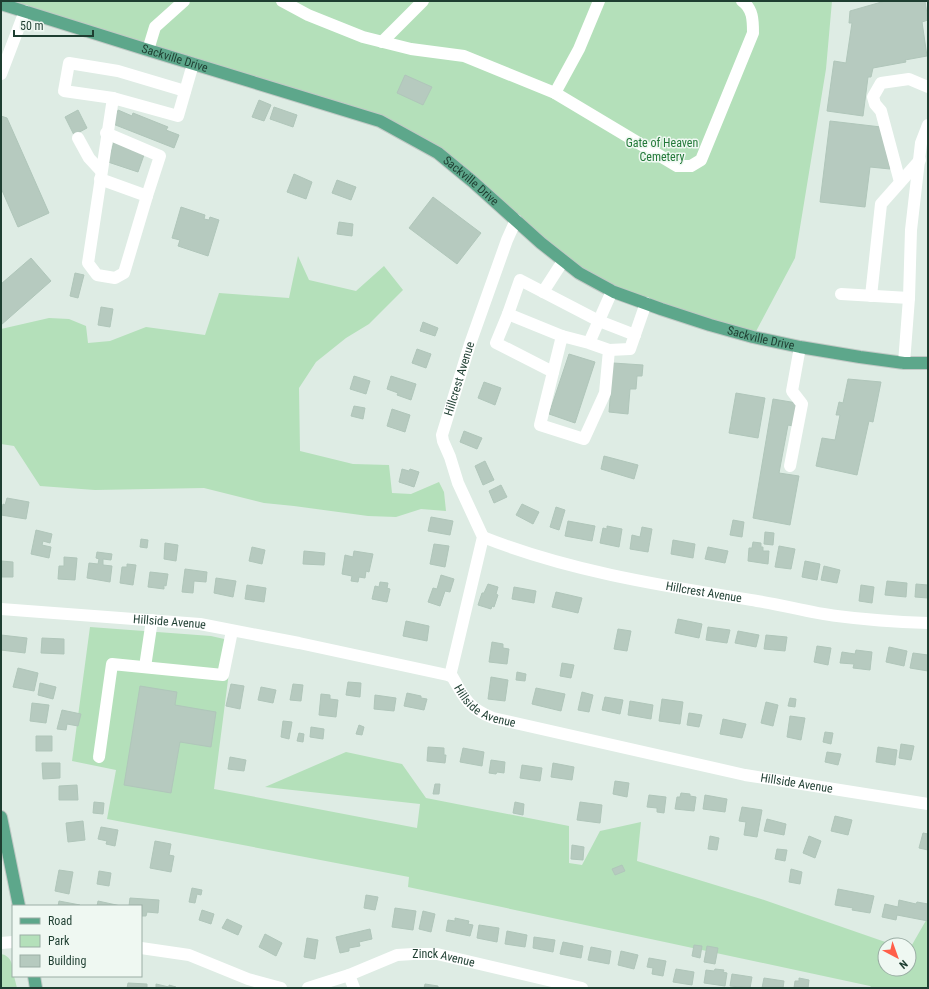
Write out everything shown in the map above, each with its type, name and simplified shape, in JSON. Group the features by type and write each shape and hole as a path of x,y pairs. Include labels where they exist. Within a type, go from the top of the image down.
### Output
{"main road":[{"name":"Sackville Drive","path":"1,4 380,121 438,153 579,274 612,291 710,325 800,348 904,362 928,363"},
{"path":"1,816 19,905"},
{"path":"34,977 36,988"}],"street":[{"path":"148,50 155,27 184,1"},
{"path":"282,1 308,15 363,37 411,48 464,56 554,93 677,166 690,166 701,160 753,33 753,18 746,4 742,1"},
{"path":"382,42 423,1"},
{"path":"554,93 579,49 599,1"},
{"path":"1,74 7,41 25,11"},
{"path":"185,91 118,71 69,62 64,91 112,98 178,116 193,64"},
{"path":"900,182 881,111 875,104 873,97 881,83 909,79 928,87"},
{"path":"106,133 160,156 124,273 115,278 97,275 88,263 106,133 112,98"},
{"path":"904,362 909,298 911,230 921,143 928,125"},
{"path":"78,138 100,175 147,196"},
{"path":"871,296 881,204 920,160"},
{"name":"Hillcrest Avenue","path":"516,220 507,240 470,344 442,435 458,482 483,537 518,551 665,586 760,601 836,616 928,623"},
{"path":"543,292 563,261"},
{"path":"553,372 496,344 520,280 599,321 635,335"},
{"path":"589,343 612,291"},
{"path":"841,294 909,298"},
{"path":"508,314 562,336 609,350 630,349 646,304"},
{"path":"562,336 540,425 584,439 604,393 609,350"},
{"path":"790,466 802,404 792,391 800,348"},
{"path":"450,676 483,537"},
{"name":"Hillside Avenue","path":"1,609 200,624 452,676 463,696 472,706 480,713 493,718 745,775 928,804"},
{"path":"145,667 152,620"},
{"path":"99,757 112,664 223,676 232,631"},
{"path":"1,943 12,942"},
{"path":"142,948 189,955 248,979 281,988"},
{"name":"Zinck Avenue","path":"308,988 349,975 397,955 413,954 437,954 582,988"},
{"path":"349,975 354,988"}],"green space":[{"name":"Gate of Heaven Cemetery","path":"1,1 832,1 826,69 795,258 753,337 579,273 472,181 380,121"},
{"path":"298,256 309,280 356,291 384,266 403,290 369,324 346,338 316,362 299,388 300,451 353,464 389,465 392,493 411,494 439,482 444,492 446,511 421,509 396,517 368,516 264,503 204,488 95,490 40,486 14,446 1,444 1,329 49,318 69,319 86,326 88,343 110,341 146,327 205,335 219,293 289,298"},
{"path":"90,627 211,636 233,641 214,789 417,828 420,804 265,787 346,752 402,764 426,798 569,826 569,863 582,865 600,831 641,822 637,861 761,899 877,939 877,977 917,977 916,937 928,917 928,988 872,988 870,986 408,887 409,877 107,819 116,770 72,761"},
{"path":"1,954 10,959 12,966 12,977 14,977 17,988 1,988"}],"building":[{"path":"885,1 925,1 928,20 922,22 927,56 905,60 906,62 873,68 871,77 868,77 863,116 827,111 834,61 846,63 852,23 849,23 850,11"},
{"path":"405,75 432,87 423,105 397,93"},
{"path":"259,100 271,105 264,121 252,117"},
{"path":"274,107 297,115 293,127 270,119"},
{"path":"78,110 87,128 74,135 65,117"},
{"path":"118,110 132,116 133,113 168,127 166,130 179,135 174,148 113,124"},
{"path":"1,116 7,118 49,213 18,227 1,188"},
{"path":"830,121 881,127 890,169 870,167 865,207 820,202"},
{"path":"114,142 145,152 138,172 108,162"},
{"path":"294,174 312,182 306,199 287,192"},
{"path":"337,180 356,187 351,200 332,193"},
{"path":"433,197 481,233 457,264 409,228"},
{"path":"181,207 205,215 204,219 209,220 210,217 219,220 208,256 178,246 180,240 172,238"},
{"path":"339,222 353,224 352,236 337,234"},
{"path":"31,258 51,281 1,325 1,284"},
{"path":"75,273 84,275 78,298 70,296"},
{"path":"101,307 113,309 110,327 98,325"},
{"path":"423,322 438,328 435,336 420,331"},
{"path":"417,349 431,354 426,368 412,363"},
{"path":"569,354 595,362 575,423 549,414"},
{"path":"613,363 643,365 642,376 637,376 636,389 630,389 628,414 609,412"},
{"path":"354,376 370,381 366,394 350,389"},
{"path":"391,376 416,384 411,400 397,395 398,393 387,389"},
{"path":"848,379 881,382 873,422 869,421 857,475 816,466 822,438 835,440 840,415 836,415 839,402 843,403"},
{"path":"484,382 501,388 495,405 478,398"},
{"path":"736,393 765,398 758,438 729,433"},
{"path":"773,399 797,403 793,426 788,425 779,473 799,476 790,525 753,518"},
{"path":"354,406 365,408 363,419 351,416"},
{"path":"392,409 410,415 405,432 387,426"},
{"path":"464,431 482,438 477,449 460,442"},
{"path":"604,456 638,465 634,479 601,469"},
{"path":"485,461 494,480 483,485 475,466"},
{"path":"402,469 409,471 410,469 419,472 414,487 399,482"},
{"path":"501,485 507,497 494,503 489,491"},
{"path":"7,498 29,502 26,519 1,515 3,504 5,505"},
{"path":"522,504 539,512 533,524 516,515"},
{"path":"556,507 565,510 559,530 550,527"},
{"path":"431,517 453,521 450,535 428,531"},
{"path":"733,520 744,522 742,537 730,535"},
{"path":"568,521 595,526 592,541 565,536"},
{"path":"607,526 622,529 619,547 600,543 603,528 607,529"},
{"path":"642,527 652,529 648,552 630,549 632,535 640,537"},
{"path":"36,530 52,534 50,543 43,541 42,545 51,547 49,558 31,554"},
{"path":"765,532 774,533 773,545 764,544"},
{"path":"141,539 148,540 147,548 140,547"},
{"path":"673,540 695,544 693,558 671,554"},
{"path":"753,542 761,543 763,551 769,551 768,564 748,561 749,548 752,548"},
{"path":"165,543 178,545 176,561 164,559"},
{"path":"434,544 449,546 445,567 430,564"},
{"path":"779,546 795,549 791,569 775,567"},
{"path":"252,547 265,550 262,564 249,561"},
{"path":"708,547 728,551 725,563 705,559"},
{"path":"304,551 325,553 324,565 303,564"},
{"path":"354,551 373,554 369,572 366,571 365,578 359,577 358,582 351,581 352,576 342,574 345,555 353,557"},
{"path":"97,552 112,554 111,560 103,559 103,565 112,566 110,582 87,578 89,563 98,564 99,559 96,558"},
{"path":"64,557 77,558 75,580 58,579 59,566 64,566"},
{"path":"1,561 13,562 13,577 2,577"},
{"path":"805,561 820,564 817,580 802,577"},
{"path":"127,564 136,565 133,585 120,583 122,567 127,567"},
{"path":"824,566 840,570 837,583 821,580"},
{"path":"185,569 207,572 206,582 194,581 193,593 182,592"},
{"path":"150,572 168,574 164,589 148,587"},
{"path":"441,575 454,579 450,592 445,591 440,606 428,602 433,588 437,589"},
{"path":"216,578 236,581 233,597 214,593"},
{"path":"887,581 907,583 906,597 885,595"},
{"path":"380,582 388,583 387,588 390,589 387,602 372,599 375,586 379,587"},
{"path":"488,584 498,587 496,594 498,595 494,607 492,606 491,609 478,605 482,593 484,593"},
{"path":"916,584 928,585 928,598 915,597"},
{"path":"247,585 266,588 264,602 245,599"},
{"path":"861,585 874,587 872,603 859,601"},
{"path":"514,587 536,591 534,603 512,599"},
{"path":"556,592 582,598 578,613 552,607"},
{"path":"678,619 702,624 699,638 675,633"},
{"path":"406,621 429,626 427,641 403,636"},
{"path":"708,627 730,630 727,643 706,640"},
{"path":"618,629 631,631 627,651 614,649"},
{"path":"738,631 759,635 756,647 735,643"},
{"path":"1,635 27,638 25,653 1,650"},
{"path":"766,635 787,637 785,651 764,649"},
{"path":"42,638 64,639 64,654 41,653"},
{"path":"492,642 503,644 503,648 509,649 507,664 489,662"},
{"path":"817,646 831,648 828,665 814,662"},
{"path":"889,647 907,651 904,666 886,662"},
{"path":"856,650 872,652 870,670 853,668 854,664 840,663 842,652 855,654"},
{"path":"913,653 928,655 928,671 910,668"},
{"path":"562,663 574,665 571,678 560,676"},
{"path":"18,668 38,673 34,691 13,687"},
{"path":"517,672 526,674 525,681 516,680"},
{"path":"491,677 508,680 505,701 488,699"},
{"path":"348,682 361,683 360,697 346,695"},
{"path":"40,683 56,687 53,699 38,695"},
{"path":"231,684 244,686 240,709 226,706"},
{"path":"293,684 303,685 301,701 290,700"},
{"path":"140,686 177,692 175,705 216,712 211,747 180,742 171,793 124,785"},
{"path":"261,687 276,690 273,703 258,700"},
{"path":"536,688 565,694 561,711 532,704"},
{"path":"582,692 593,695 589,712 578,710"},
{"path":"407,693 427,699 424,710 404,706"},
{"path":"321,694 330,695 330,699 338,700 336,717 319,715"},
{"path":"375,695 396,698 394,711 374,709"},
{"path":"605,697 623,700 620,714 602,710"},
{"path":"790,698 796,699 795,707 788,706"},
{"path":"662,699 683,702 680,724 659,721"},
{"path":"630,701 653,705 651,719 628,715"},
{"path":"766,702 778,705 773,726 761,723"},
{"path":"32,703 49,705 46,723 30,721"},
{"path":"62,710 81,714 78,726 67,724 66,730 57,729"},
{"path":"689,713 702,715 699,727 687,725"},
{"path":"790,716 805,718 801,740 787,737"},
{"path":"723,719 746,724 742,738 720,734"},
{"path":"283,721 292,722 289,739 281,737"},
{"path":"359,725 364,727 362,735 356,734"},
{"path":"311,727 324,729 323,739 310,737"},
{"path":"825,732 833,733 831,744 823,742"},
{"path":"299,733 304,734 303,742 297,741"},
{"path":"36,736 52,736 52,751 36,751"},
{"path":"901,744 914,746 911,760 899,758"},
{"path":"428,747 444,748 444,755 446,755 445,763 427,761"},
{"path":"878,747 897,750 895,765 876,762"},
{"path":"463,748 484,752 482,766 460,762"},
{"path":"827,752 841,754 838,765 825,762"},
{"path":"230,757 246,760 244,771 228,769"},
{"path":"491,760 505,762 504,773 489,773"},
{"path":"42,763 60,763 60,778 43,779"},
{"path":"553,763 574,767 572,780 551,777"},
{"path":"522,765 542,768 540,781 520,778"},
{"path":"615,781 629,783 627,797 613,794"},
{"path":"435,784 440,784 439,794 433,794"},
{"path":"77,785 78,800 59,800 59,786"},
{"path":"681,793 690,794 690,796 696,797 694,811 675,809 677,797 680,797"},
{"path":"649,795 666,797 664,813 657,812 657,808 647,807"},
{"path":"705,795 727,799 725,812 703,809"},
{"path":"94,802 104,803 103,814 93,813"},
{"path":"515,802 524,804 523,815 513,813"},
{"path":"580,802 602,805 600,823 577,820"},
{"path":"742,807 762,810 757,837 744,835 746,822 739,821"},
{"path":"835,816 852,820 848,835 831,831"},
{"path":"767,819 786,824 784,835 764,831"},
{"path":"83,821 85,840 68,842 66,823"},
{"path":"101,827 118,830 115,846 106,844 107,841 98,839"},
{"path":"923,833 928,834 928,850 919,848"},
{"path":"710,836 719,838 717,850 708,849"},
{"path":"809,836 821,841 815,858 803,853"},
{"path":"155,841 171,844 169,855 174,856 171,872 150,868"},
{"path":"572,845 584,847 583,860 571,859"},
{"path":"777,849 787,850 785,861 775,859"},
{"path":"622,865 625,871 615,875 612,869"},
{"path":"791,869 802,872 800,884 789,882"},
{"path":"59,870 73,872 69,894 55,891"},
{"path":"99,871 111,873 109,886 97,884"},
{"path":"192,888 202,890 201,895 197,894 195,903 189,902"},
{"path":"838,889 874,896 870,913 835,905"},
{"path":"366,895 378,897 375,910 364,908"},
{"path":"130,898 159,900 158,913 147,912 146,916 142,916 142,905 129,905"},
{"path":"899,900 916,904 917,902 928,904 928,921 897,915 896,920 882,917 885,904 898,907"},
{"path":"59,901 80,905 58,905"},
{"path":"98,901 116,905 97,905"},
{"path":"395,908 416,911 413,930 392,927"},
{"path":"202,910 214,914 211,924 199,920"},
{"path":"423,911 435,914 431,932 419,929"},
{"path":"455,918 469,921 468,924 473,925 470,936 446,931 448,920 455,921"},
{"path":"227,919 242,926 238,935 222,928"},
{"path":"479,925 499,928 497,942 477,938"},
{"path":"370,929 372,939 359,942 360,946 349,948 349,951 340,953 336,937"},
{"path":"507,931 527,935 525,947 505,944"},
{"path":"265,934 282,943 276,956 259,947"},
{"path":"534,937 555,940 553,952 533,948"},
{"path":"307,938 318,940 315,959 304,957"},
{"path":"563,942 583,946 581,958 560,954"},
{"path":"694,945 702,946 700,958 692,956"},
{"path":"707,946 718,948 715,964 704,962"},
{"path":"591,947 611,951 609,964 588,960"},
{"path":"621,951 638,955 634,969 618,965"},
{"path":"649,958 666,961 663,976 652,974 653,968 647,967"},
{"path":"676,969 694,972 692,985 673,982"},
{"path":"715,969 724,970 723,972 727,973 725,986 704,983 706,970 714,971"},
{"path":"732,974 752,977 750,988 730,986"},
{"path":"764,978 784,981 783,988 762,988"},
{"path":"799,978 809,980 808,988 794,988 795,981 799,981"},
{"path":"128,983 147,984 147,988 127,988"},
{"path":"156,984 169,987 169,985 176,987 156,988"},
{"path":"425,984 438,986 438,988 424,988"}]}
